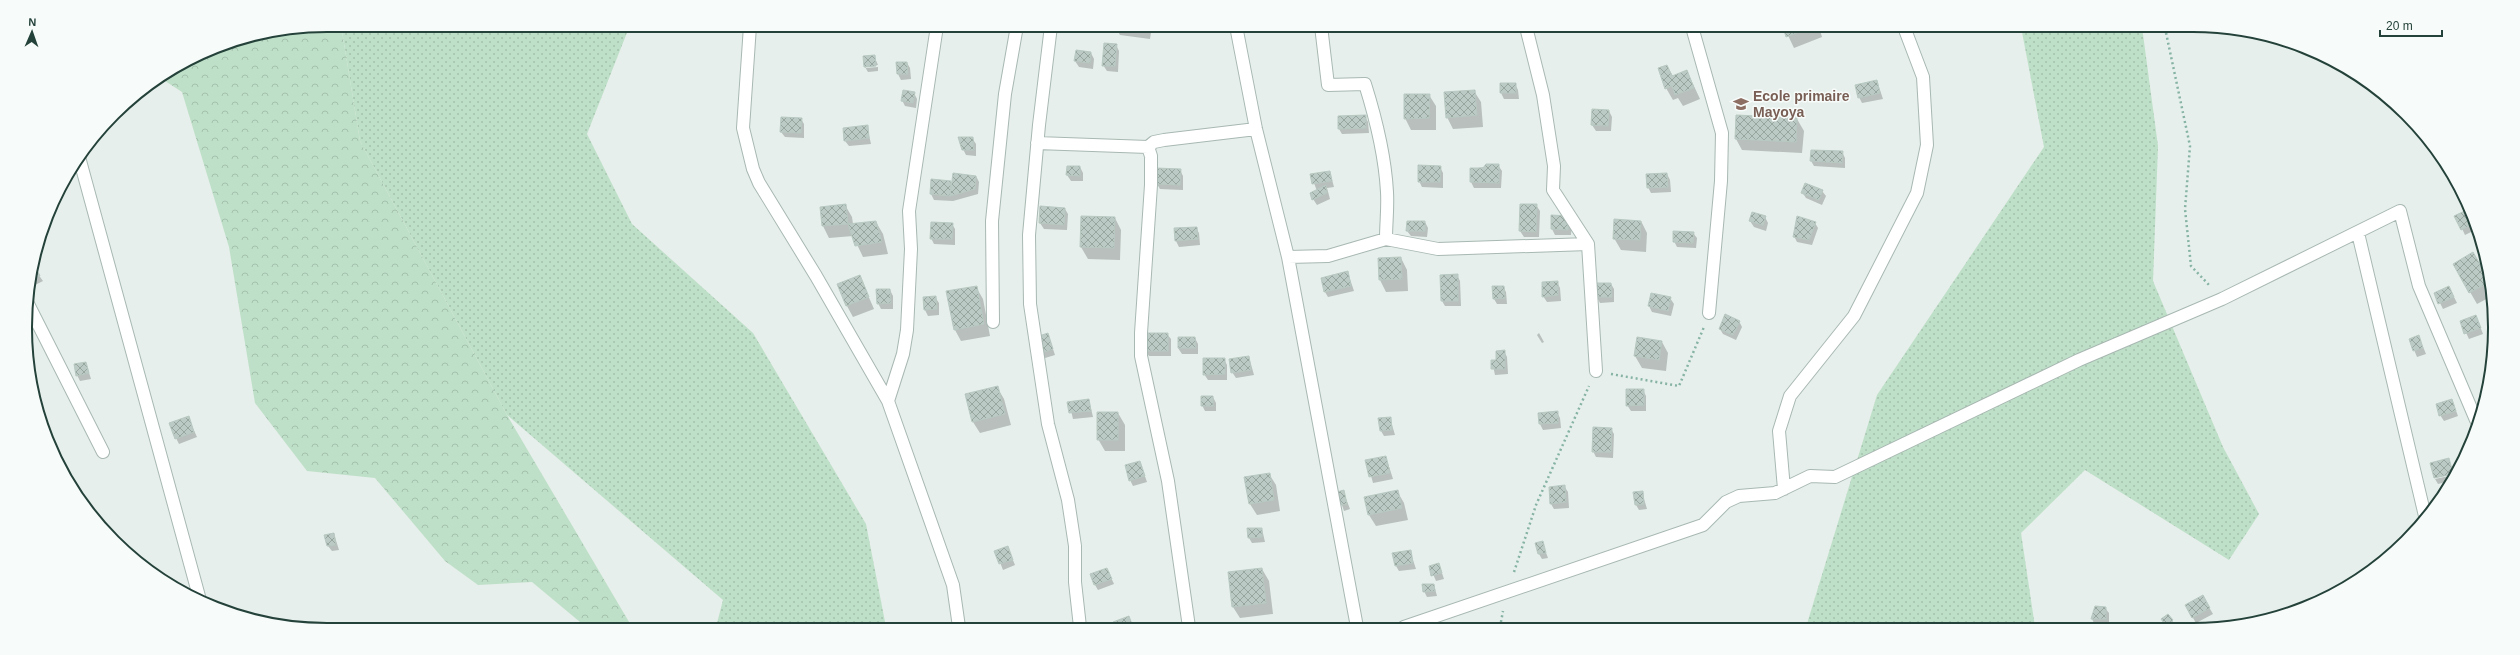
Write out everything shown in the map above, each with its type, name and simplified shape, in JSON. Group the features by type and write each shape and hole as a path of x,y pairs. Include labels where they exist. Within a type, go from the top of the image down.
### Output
{"street":[{"path":"750,32 743,128 753,169 759,184 816,276 888,401 952,579 958,623"},
{"path":"888,401 903,354 907,330 911,249 909,211 936,32"},
{"path":"993,322 992,221 1005,94 1016,32"},
{"path":"1050,32 1037,143 1029,235 1030,304 1048,424 1068,500 1075,546 1075,589 1079,623"},
{"path":"1237,32 1256,129 1288,257 1356,623"},
{"path":"1322,32 1328,86 1365,84 1383,152 1386,186 1386,239"},
{"path":"1527,32 1543,95 1554,166 1554,190 1588,244 1596,371"},
{"path":"1693,32 1722,133 1721,181 1709,313"},
{"path":"1784,488 1779,431 1790,396 1854,316 1917,193 1927,146 1923,77 1906,32"},
{"path":"1037,143 1148,147 1154,142 1164,140 1256,129"},
{"path":"1148,147 1151,156 1151,185 1141,333 1141,356 1168,482 1188,623"},
{"path":"81,165 198,594"},
{"path":"1416,623 1507,594 1703,525 1726,502 1739,496 1775,493 1810,476 1836,478 2079,360 2222,299 2400,211 2419,286 2474,416"},
{"path":"2358,233 2424,511"},
{"path":"1288,257 1328,256 1386,239 1438,249 1588,244"},
{"path":"33,313 104,452"}],"path":[{"path":"2166,32 2190,146 2185,209 2191,266 2222,299"},
{"path":"1501,623 1507,594 1536,505 1596,371 1679,386 1709,313"}],"green space":[{"path":"342,32 627,32 587,134 632,224 753,333 866,524 885,623 717,623 723,600 507,415 360,141"},
{"path":"342,32 360,141 507,415 630,623 581,623 532,582 478,585 445,561 375,478 307,471 255,403 229,247 182,92 165,81 214,54 251,42 270,38 308,33"},
{"path":"2022,32 2143,32 2158,146 2153,281 2223,447 2259,514 2229,560 2085,470 2021,533 2034,623 1807,623 1877,395 2044,147"}],"building":[{"path":"1784,32 1799,32 1786,37"},
{"path":"1104,43 1117,44 1115,66 1102,66"},
{"path":"1076,50 1091,52 1090,63 1074,61"},
{"path":"875,55 876,66 864,67 863,56"},
{"path":"896,62 907,62 908,74 897,74"},
{"path":"1667,65 1672,76 1687,70 1694,88 1675,95 1672,86 1665,89 1658,68"},
{"path":"1877,80 1880,93 1858,98 1855,85"},
{"path":"1500,83 1516,83 1516,93 1500,93"},
{"path":"903,90 915,92 913,103 901,101"},
{"path":"1475,90 1477,115 1446,118 1444,92"},
{"path":"1404,94 1430,94 1429,118 1404,119"},
{"path":"1592,109 1609,110 1608,126 1591,125"},
{"path":"1366,115 1366,128 1338,129 1338,116"},
{"path":"1736,115 1797,118 1796,142 1735,139"},
{"path":"781,117 802,118 801,133 780,132"},
{"path":"868,125 869,138 844,141 843,128"},
{"path":"958,137 973,137 974,150 962,150"},
{"path":"1811,150 1843,151 1842,163 1810,161"},
{"path":"1486,164 1499,164 1499,183 1470,182 1470,168 1483,168"},
{"path":"1418,165 1441,166 1440,182 1418,182"},
{"path":"1067,166 1080,166 1080,176 1066,175"},
{"path":"1156,168 1181,169 1180,185 1156,184"},
{"path":"1330,171 1332,181 1312,184 1310,174"},
{"path":"953,173 976,176 975,189 950,196"},
{"path":"1667,173 1668,187 1647,188 1646,174"},
{"path":"931,179 951,181 950,196 930,194"},
{"path":"1805,183 1823,190 1819,200 1801,193"},
{"path":"1326,185 1327,193 1312,200 1310,193"},
{"path":"846,204 848,224 822,226 820,207"},
{"path":"1520,204 1537,204 1536,232 1519,231"},
{"path":"1040,206 1065,208 1064,225 1039,223"},
{"path":"2465,211 2470,226 2461,230 2454,216"},
{"path":"1752,212 1766,216 1763,225 1749,221"},
{"path":"1551,215 1569,216 1568,230 1551,229"},
{"path":"1081,216 1115,217 1114,248 1080,247"},
{"path":"1797,216 1816,222 1809,240 1793,237"},
{"path":"1614,219 1641,221 1640,240 1613,239"},
{"path":"876,221 882,242 855,246 848,224"},
{"path":"1407,221 1425,221 1425,231 1406,231"},
{"path":"931,222 953,223 952,239 930,239"},
{"path":"1197,227 1198,239 1175,241 1174,228"},
{"path":"1673,231 1694,232 1693,243 1673,242"},
{"path":"2473,252 2481,267 2484,285 2469,293 2453,264"},
{"path":"1401,257 1402,279 1379,280 1378,258"},
{"path":"1348,271 1351,286 1324,292 1321,278"},
{"path":"1458,274 1458,301 1441,301 1440,275"},
{"path":"860,275 869,297 846,306 837,284"},
{"path":"1558,281 1558,295 1542,297 1542,282"},
{"path":"1596,283 1611,283 1612,297 1596,297"},
{"path":"977,286 984,324 954,330 946,291"},
{"path":"1492,286 1504,286 1505,298 1493,299"},
{"path":"2449,286 2454,297 2438,304 2434,293"},
{"path":"876,289 890,289 891,303 877,304"},
{"path":"1651,293 1671,297 1668,311 1648,306"},
{"path":"936,296 937,309 924,310 923,297"},
{"path":"1725,314 1740,321 1733,335 1719,329"},
{"path":"2476,315 2481,328 2464,334 2460,321"},
{"path":"1048,333 1053,349 1041,353 1036,337"},
{"path":"1144,333 1168,333 1168,351 1144,351"},
{"path":"2419,335 2423,348 2413,351 2409,339"},
{"path":"1178,337 1195,337 1196,348 1178,348"},
{"path":"1637,337 1662,341 1659,360 1634,356"},
{"path":"1505,350 1505,369 1491,369 1491,360 1496,360 1496,351"},
{"path":"1249,356 1251,370 1231,373 1229,359"},
{"path":"1203,358 1225,358 1225,374 1203,375"},
{"path":"86,362 89,373 76,376 74,364"},
{"path":"998,386 1005,414 972,422 965,394"},
{"path":"1626,389 1644,389 1644,405 1626,406"},
{"path":"1201,396 1213,396 1213,406 1201,406"},
{"path":"1089,399 1091,411 1069,413 1067,402"},
{"path":"2452,399 2456,411 2439,416 2436,404"},
{"path":"1558,411 1558,423 1539,424 1538,413"},
{"path":"1097,412 1118,412 1118,440 1097,440"},
{"path":"189,416 194,432 175,439 169,423"},
{"path":"1391,417 1392,430 1380,431 1378,418"},
{"path":"1593,427 1612,428 1611,452 1592,452"},
{"path":"1386,456 1390,473 1369,477 1365,460"},
{"path":"2449,458 2452,469 2448,475 2434,478 2430,463"},
{"path":"1140,461 1145,476 1129,481 1125,465"},
{"path":"1270,473 1274,500 1249,504 1244,477"},
{"path":"1565,485 1566,502 1550,504 1549,487"},
{"path":"1344,490 1347,504 1340,505 1337,492"},
{"path":"1398,490 1402,508 1368,515 1364,497"},
{"path":"1643,491 1644,504 1635,505 1633,492"},
{"path":"1247,528 1262,528 1262,537 1248,538"},
{"path":"334,533 336,545 327,546 324,535"},
{"path":"1543,541 1546,553 1538,554 1535,543"},
{"path":"1008,546 1013,560 999,564 994,551"},
{"path":"1411,550 1413,563 1395,566 1392,553"},
{"path":"1439,563 1442,573 1431,576 1429,566"},
{"path":"1107,568 1112,579 1094,585 1090,574"},
{"path":"1262,568 1266,603 1232,607 1228,572"},
{"path":"1422,584 1434,584 1435,591 1423,592"},
{"path":"2203,595 2210,608 2192,618 2185,605"},
{"path":"2095,606 2106,607 2106,619 2091,619"},
{"path":"2168,614 2173,620 2170,623 2164,623 2161,619"},
{"path":"1129,616 1132,623 1114,623"}],"place":[{"name":"Ecole primaire Mayoya","path":"1741,104"}]}
